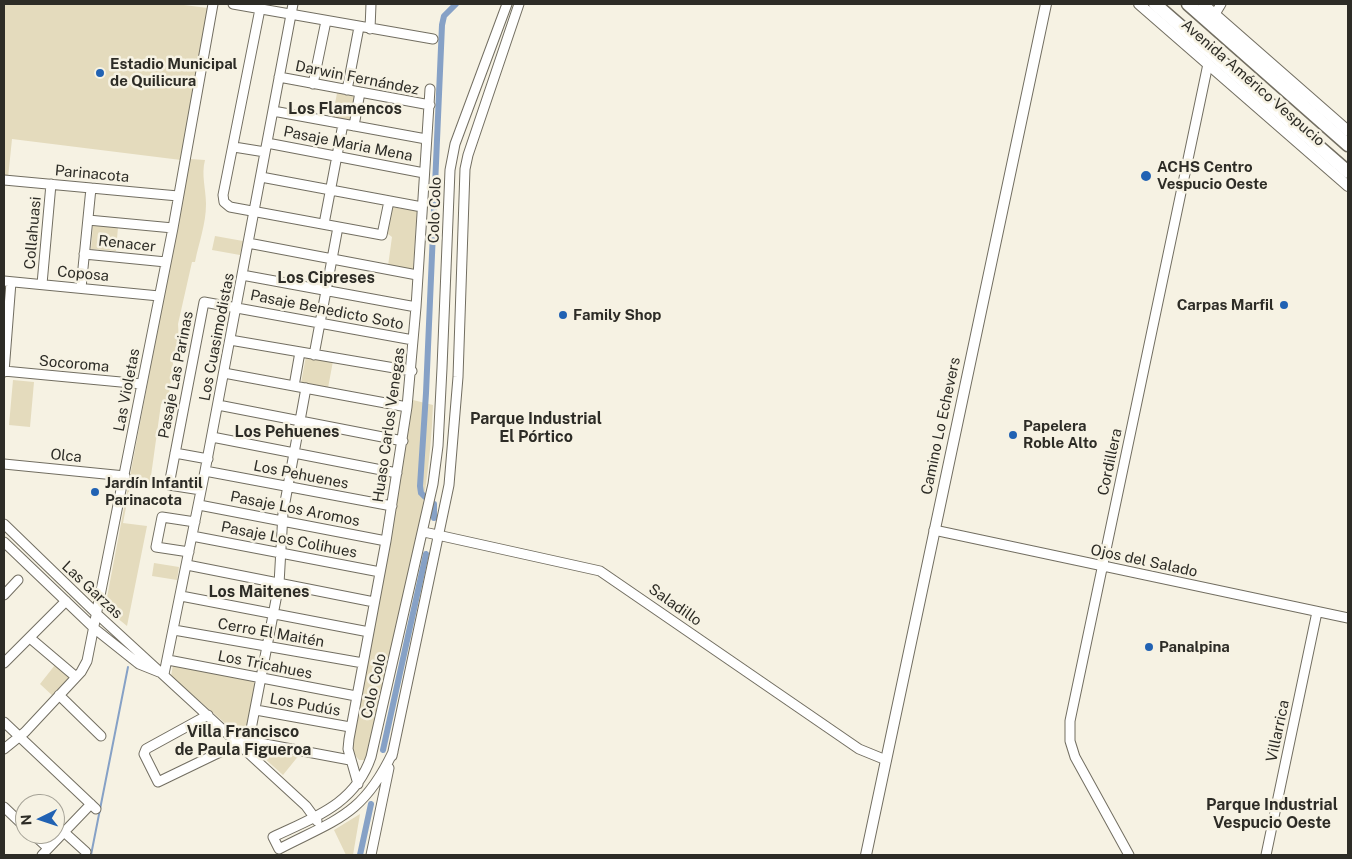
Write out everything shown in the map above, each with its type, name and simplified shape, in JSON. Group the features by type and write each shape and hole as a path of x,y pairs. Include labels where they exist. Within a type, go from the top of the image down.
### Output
{"highway":[{"path":"1155,4 1348,172"},
{"path":"1188,4 1348,145"}],"main road":[{"name":"Camino Lo Echevers","path":"866,855 1046,4"},
{"name":"Avenida Américo Vespucio","path":"1138,4 1348,186"},
{"name":"Avenida Américo Vespucio","path":"1203,4 1348,131"}],"street":[{"name":"Las Violetas","path":"4,748 25,732 76,677 87,661 98,615 173,228 213,4"},
{"path":"233,4 433,39"},
{"name":"Los Cuasimodistas","path":"164,674 208,459 293,4"},
{"path":"370,29 371,4"},
{"name":"Colo Colo","path":"393,752 381,778 367,796 348,813 279,849 273,837 338,804 358,784 369,764 424,532 438,446 450,170 456,144 507,4"},
{"name":"Colo Colo","path":"371,855 440,536 449,486 458,377 465,169 501,56 520,4"},
{"path":"1215,14 1221,4"},
{"path":"260,9 223,195 224,202 230,207 382,235 389,201"},
{"path":"313,84 326,21"},
{"path":"347,90 360,27"},
{"path":"489,52 501,56"},
{"path":"485,63 498,67"},
{"name":"Cordillera","path":"1129,855 1075,757 1069,734 1070,721 1208,64"},
{"name":"Darwin Fernández","path":"279,77 430,105"},
{"name":"Huaso Carlos Venegas","path":"358,784 348,748 350,727 386,541 403,441 412,371 430,89"},
{"path":"354,126 360,92"},
{"path":"273,111 426,139"},
{"path":"324,224 343,124"},
{"name":"Pasaje Maria Mena","path":"234,147 266,147 337,156 424,173"},
{"path":"260,177 422,206"},
{"name":"Parinacota","path":"4,180 178,196"},
{"name":"Collahuasi","path":"42,284 51,184"},
{"path":"81,288 91,188"},
{"path":"88,220 173,228"},
{"path":"314,355 338,226"},
{"path":"248,243 417,275"},
{"name":"Renacer","path":"84,254 166,262"},
{"path":"242,275 416,307"},
{"path":"4,371 8,282"},
{"name":"Coposa","path":"8,282 159,296"},
{"name":"Pasaje Las Parinas","path":"202,490 169,485 204,302 236,307"},
{"name":"Pasaje Benedicto Soto","path":"236,307 413,340"},
{"path":"230,340 412,371"},
{"path":"294,386 300,352"},
{"path":"442,364 458,364"},
{"name":"Socoroma","path":"4,371 142,384"},
{"path":"224,373 407,407"},
{"path":"442,376 458,377"},
{"path":"246,742 256,710 274,615 279,584 282,520 306,388"},
{"path":"218,405 403,441"},
{"path":"212,437 397,473"},
{"name":"Pasaje Las Parinas","path":"175,453 208,459"},
{"name":"Olca","path":"4,464 125,476"},
{"name":"Los Pehuenes","path":"205,471 392,506"},
{"name":"Pasaje Los Aromos","path":"199,505 386,541"},
{"path":"189,552 156,547 162,517 195,522"},
{"name":"Las Garzas","path":"4,524 98,615 208,715 246,742 306,806 315,817 320,828"},
{"name":"Ojos del Salado","path":"934,530 1348,618"},
{"name":"Saladillo","path":"424,532 600,570 859,749 886,760"},
{"name":"Pasaje Los Colihues","path":"192,536 380,572"},
{"name":"Las Garzas","path":"4,542 95,629 139,664 164,674"},
{"path":"187,565 374,602"},
{"path":"4,595 18,580"},
{"path":"181,596 369,632"},
{"path":"4,663 66,601"},
{"name":"Villarrica","path":"1266,855 1318,612"},
{"name":"Cerro El Maitén","path":"174,630 363,664"},
{"path":"30,638 76,677"},
{"name":"Los Tricahues","path":"168,660 356,696"},
{"path":"59,695 101,736"},
{"name":"Los Pudús","path":"256,710 350,727"},
{"path":"208,715 146,749 144,754 156,780 161,783 246,742 350,760 356,765 369,764"},
{"path":"4,722 93,806 65,831"},
{"path":"367,796 377,797 382,802"},
{"path":"4,807 15,817"},
{"path":"65,833 86,852"}],"shaded area":[{"name":"Estadio Municipal de Quilicura","path":"4,4 176,4 208,8 181,160 12,139 8,178 4,177"},
{"path":"337,93 356,97 351,123 332,120"},
{"path":"190,159 205,160 203,171 206,204 205,219 195,262 192,262 178,324 179,340 174,356 168,402 161,404 150,483 131,481 123,523 147,526 127,626 105,608"},
{"path":"391,207 417,211 413,269 388,266 392,237 388,234"},
{"path":"93,225 118,227 116,251 91,249"},
{"path":"215,236 243,241 240,255 212,250"},
{"path":"306,356 333,361 328,388 301,383"},
{"path":"13,380 34,382 30,427 9,425"},
{"path":"413,400 433,405 425,493 399,624 365,760 359,760 351,743"},
{"path":"154,563 179,567 177,580 152,576"},
{"path":"55,665 71,679 54,697 40,684"},
{"path":"173,665 253,680 255,684 245,736 242,738 171,676"},
{"path":"255,747 300,754 283,775 254,749"},
{"path":"360,814 353,855 346,855 334,830"}],"waterway":[{"path":"425,497 421,493 420,486 426,393 442,25 444,16 456,4"},
{"path":"434,504 434,518"},
{"path":"383,750 426,554"},
{"path":"91,855 128,667"},
{"path":"360,855 371,804"}],"place":[{"name":"Estadio Municipal de Quilicura","path":"100,73"},
{"name":"ACHS Centro Vespucio Oeste","path":"1146,176"},
{"name":"Carpas Marfil","path":"1284,305"},
{"name":"Family Shop","path":"563,315"},
{"name":"Papelera Roble Alto","path":"1013,435"},
{"name":"Jardín Infantil Parinacota","path":"95,492"},
{"name":"Panalpina","path":"1149,647"}],"district":[{"name":"Los Flamencos","path":"345,109"},
{"name":"Los Cipreses","path":"326,278"},
{"name":"Parque Industrial El Pórtico","path":"536,428"},
{"name":"Los Pehuenes","path":"287,432"},
{"name":"Los Maitenes","path":"259,592"},
{"name":"Villa Francisco de Paula Figueroa","path":"243,741"},
{"name":"Parque Industrial Vespucio Oeste","path":"1272,814"}]}
